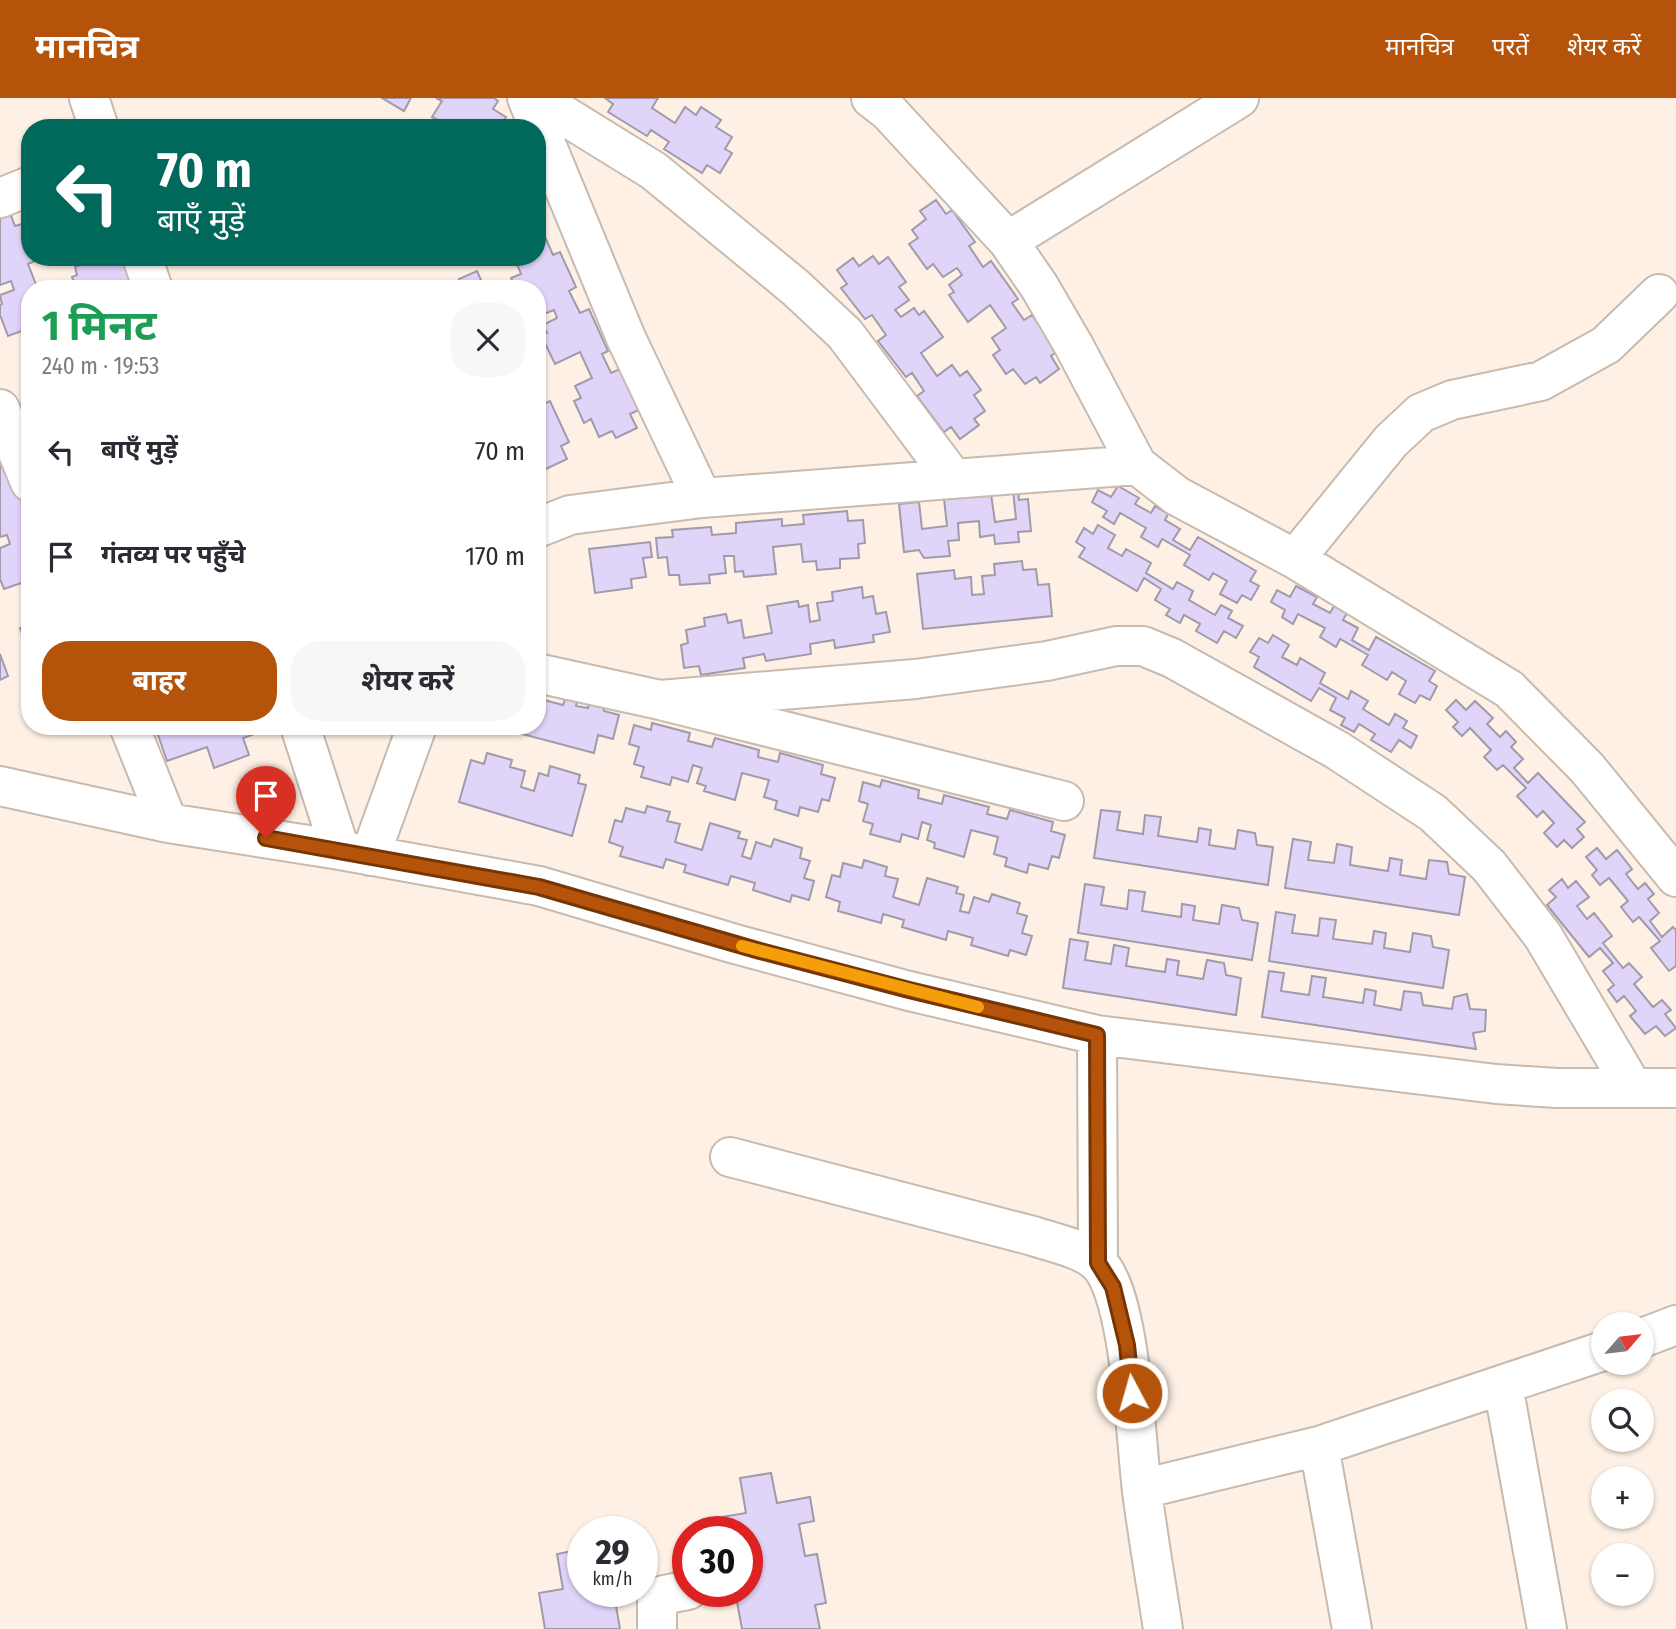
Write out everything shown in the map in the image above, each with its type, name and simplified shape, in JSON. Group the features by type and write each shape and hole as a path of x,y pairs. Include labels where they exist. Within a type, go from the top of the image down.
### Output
{"street":[{"path":"89,98 96,119"},
{"path":"527,98 536,119"},
{"path":"536,98 654,171 796,288 845,334 952,477"},
{"path":"871,98 889,111 1008,241 1074,345 1137,465 1177,496 1295,559 1509,689 1587,768 1676,877"},
{"path":"1008,241 1239,98"},
{"path":"546,144 626,338 702,498"},
{"path":"0,198 21,190"},
{"path":"1295,559 1391,441 1421,413 1452,400 1541,381 1606,345 1659,294"},
{"path":"0,409 21,460"},
{"path":"546,524 570,515 702,498 1137,465"},
{"path":"660,700 915,679 1047,661 1116,646 1143,646 1338,750 1433,813 1489,866 1543,936 1633,1088"},
{"path":"546,675 660,700 1064,801"},
{"path":"133,735 168,823"},
{"path":"304,735 355,853"},
{"path":"355,853 410,735"},
{"path":"0,786 168,823 355,853 539,887 909,990 1097,1035 1496,1084 1557,1088 1676,1088"},
{"path":"1097,1035 1098,1263"},
{"path":"730,1157 1033,1236 1071,1248 1098,1263 1113,1287 1127,1345 1142,1489 1163,1629"},
{"path":"1142,1489 1320,1446 1591,1355"},
{"path":"1503,1385 1547,1629"},
{"path":"1320,1446 1352,1629"},
{"path":"657,1629 657,1602 664,1595 672,1593"}],"building":[{"path":"382,98 411,98 404,111"},
{"path":"436,98 494,98 498,101 493,109 506,117 436,119 432,117 442,101"},
{"path":"605,98 658,98 652,108 675,123 685,107 696,115 701,107 721,120 716,127 732,137 725,149 732,153 720,173 707,165 702,173 664,149 669,142 651,130 647,136 608,112 613,104"},
{"path":"936,200 946,214 952,210 975,242 969,246 983,267 991,261 1018,299 1012,303 1024,320 1032,315 1058,351 1051,356 1059,369 1040,383 1036,377 1025,384 1013,369 1006,374 993,355 1000,350 992,338 1006,328 990,305 968,322 949,295 954,292 949,285 962,275 957,268 943,277 933,264 927,269 909,244 918,238 912,230 926,219 920,211"},
{"path":"9,210 15,226 21,224 21,266 29,266 34,280 21,280 21,331 8,336 0,315 0,295 14,290 11,281 0,285 0,214"},
{"path":"546,239 553,255 560,252 576,287 569,291 580,313 589,309 608,351 602,354 611,373 620,369 639,410 630,414 637,428 616,438 612,431 599,437 591,419 584,423 574,401 581,398 575,386 592,378 580,352 555,364 546,345 546,324 557,318 554,310 546,313 546,280 512,280 511,278 521,274 518,266 546,266"},
{"path":"873,256 879,264 888,257 906,282 899,287 909,300 895,310 901,317 914,308 919,315 924,311 943,337 921,353 937,376 952,365 960,376 967,371 981,390 974,395 985,411 974,419 979,425 960,439 951,427 944,432 917,396 924,391 912,373 906,377 878,341 886,335 872,315 865,319 841,288 847,284 837,270 853,258 859,266"},
{"path":"125,266 131,280 73,280 72,277 77,275 75,267"},
{"path":"477,271 481,280 459,280"},
{"path":"550,401 569,442 561,446 567,459 546,469 546,403"},
{"path":"4,464 17,477 21,487 21,583 4,589 0,579 0,548 10,544 7,535 0,537 0,466"},
{"path":"1118,486 1139,498 1135,504 1151,513 1155,506 1168,514 1165,520 1180,529 1173,540 1190,550 1198,537 1256,571 1250,581 1259,586 1251,600 1242,595 1237,603 1220,594 1227,581 1213,573 1209,580 1184,565 1190,555 1162,539 1158,547 1141,537 1146,528 1120,513 1114,524 1103,517 1107,511 1092,502 1098,490 1111,497"},
{"path":"1018,489 1019,500 1028,499 1031,531 1018,532 1019,542 995,544 994,535 980,537 979,521 958,523 959,540 948,541 950,556 924,558 919,550 904,552 899,504 919,502 922,529 947,526 944,499 991,494 995,522 1016,519 1013,490"},
{"path":"847,511 848,521 863,520 865,543 858,544 859,558 840,559 840,568 817,570 816,561 803,562 801,544 773,547 776,574 744,577 743,571 735,572 734,556 724,556 726,573 709,575 710,583 680,585 679,575 669,575 667,557 658,558 656,538 673,537 672,530 711,527 712,535 736,533 736,523 782,519 782,526 804,524 803,515"},
{"path":"1098,525 1115,535 1108,548 1122,556 1126,549 1151,563 1146,573 1173,589 1177,582 1193,591 1189,600 1215,615 1221,605 1232,611 1228,618 1243,626 1236,638 1224,631 1217,643 1196,631 1200,624 1184,615 1180,623 1166,615 1170,609 1155,600 1161,589 1144,578 1137,591 1079,557 1085,548 1076,542 1084,528 1093,534"},
{"path":"650,542 652,557 643,558 646,577 631,579 632,588 595,593 589,549"},
{"path":"1022,561 1023,570 1036,569 1038,585 1049,584 1052,616 923,629 917,574 954,570 955,579 971,577 972,595 984,594 982,576 995,575 994,564"},
{"path":"1296,586 1317,597 1313,604 1330,613 1334,606 1347,613 1343,620 1358,628 1352,640 1369,650 1376,637 1435,671 1429,681 1437,686 1430,700 1420,695 1415,703 1399,694 1406,681 1392,672 1387,680 1362,665 1368,655 1340,639 1336,647 1320,637 1325,628 1298,614 1293,624 1282,617 1285,610 1271,602 1277,590 1290,597"},
{"path":"862,587 863,598 873,596 876,614 886,612 890,632 873,635 874,642 835,648 834,640 810,644 811,654 766,661 764,654 743,658 745,668 701,675 699,666 684,668 681,645 688,643 686,630 705,626 704,618 726,614 728,623 741,620 744,638 772,633 767,606 798,601 799,607 808,605 810,622 820,620 817,603 833,601 832,592"},
{"path":"1273,635 1289,645 1282,657 1297,665 1300,658 1325,673 1320,683 1348,699 1351,691 1368,701 1363,709 1389,725 1395,714 1407,721 1403,728 1417,736 1411,748 1399,740 1391,752 1371,740 1375,734 1359,724 1354,732 1341,725 1345,718 1330,710 1336,698 1319,688 1311,701 1254,667 1259,657 1250,652 1259,638 1268,643"},
{"path":"0,654 8,676 0,680"},
{"path":"567,694 578,697 576,706 588,708 590,699 602,702 604,711 619,715 613,739 598,735 594,753 526,735 546,735 546,700 563,705"},
{"path":"1456,700 1466,710 1475,701 1493,718 1487,724 1500,737 1506,731 1516,742 1511,747 1523,759 1514,768 1528,783 1538,773 1585,822 1577,829 1584,837 1572,848 1564,840 1557,847 1544,833 1554,823 1543,811 1537,817 1517,796 1526,788 1503,765 1497,770 1484,757 1491,750 1470,728 1462,736 1453,727 1458,722 1446,710"},
{"path":"652,723 690,733 688,741 712,747 715,738 759,750 758,757 778,762 780,753 823,765 821,774 835,778 829,801 822,799 818,812 800,807 798,816 775,809 777,801 764,797 769,780 742,773 735,800 704,791 706,786 697,783 702,768 693,765 688,782 672,777 670,785 641,777 644,767 634,764 639,747 629,744 634,725 651,730"},
{"path":"158,735 252,735 243,738 249,755 214,768 207,747 167,761"},
{"path":"487,753 512,760 510,767 525,771 521,787 534,791 539,773 548,776 550,766 580,775 578,783 586,785 572,836 459,802 471,760 484,764"},
{"path":"882,780 919,790 918,798 942,804 944,795 989,807 987,814 1007,819 1010,810 1053,822 1051,831 1065,835 1059,858 1052,856 1048,869 1029,864 1027,873 1005,866 1007,858 994,854 998,837 971,830 964,857 934,848 935,843 927,840 931,825 922,822 918,839 902,834 900,842 870,834 873,824 863,821 868,804 859,801 863,782 880,787"},
{"path":"647,806 670,812 667,821 680,824 675,842 702,850 710,823 740,832 738,838 747,840 742,856 751,859 756,842 771,847 774,839 802,848 800,858 810,861 804,878 814,881 809,900 792,895 790,902 753,890 755,883 731,876 728,885 684,872 686,865 666,859 663,868 620,856 623,847 609,842 615,820 622,822 626,808 645,813"},
{"path":"1101,810 1120,812 1117,830 1143,834 1145,815 1161,817 1158,836 1197,842 1199,828 1211,830 1209,845 1235,849 1238,830 1255,833 1257,845 1273,847 1268,885 1094,858"},
{"path":"1293,839 1311,842 1308,860 1334,863 1337,844 1352,847 1350,865 1388,871 1390,858 1402,860 1400,875 1426,879 1429,860 1447,862 1449,874 1465,877 1459,915 1285,888"},
{"path":"1597,848 1606,859 1617,850 1632,869 1626,874 1638,889 1645,883 1654,894 1648,899 1659,913 1650,921 1662,937 1673,927 1676,930 1676,966 1669,971 1651,948 1660,941 1639,917 1633,922 1621,907 1628,901 1609,878 1600,885 1592,875 1597,870 1586,857"},
{"path":"864,860 887,867 885,876 898,879 893,897 919,905 927,878 958,887 956,893 964,895 960,911 969,913 974,897 989,902 992,894 1020,903 1017,913 1027,916 1022,933 1032,936 1026,955 1010,950 1008,956 971,945 973,938 948,931 946,940 902,927 904,920 883,914 881,923 838,911 840,902 826,897 832,875 840,877 843,863 862,868"},
{"path":"1562,879 1568,888 1576,881 1589,897 1577,906 1587,919 1594,913 1612,936 1603,943 1623,968 1629,963 1642,977 1634,984 1653,1007 1662,1000 1671,1010 1665,1014 1676,1028 1665,1036 1656,1026 1645,1034 1630,1016 1636,1011 1624,996 1617,1002 1608,990 1614,985 1603,971 1613,963 1600,948 1589,957 1547,905 1556,897 1549,890"},
{"path":"1085,884 1104,887 1101,905 1127,909 1129,890 1145,892 1142,911 1181,917 1182,904 1195,906 1193,920 1219,924 1222,905 1239,908 1242,920 1258,923 1252,960 1078,933"},
{"path":"1276,912 1295,915 1292,933 1318,936 1320,918 1336,920 1333,939 1372,944 1374,931 1386,933 1384,948 1410,952 1413,933 1431,936 1433,947 1449,950 1443,988 1269,961"},
{"path":"1070,939 1088,942 1085,960 1111,964 1114,945 1129,948 1126,966 1165,972 1167,959 1179,961 1177,975 1203,979 1207,960 1224,963 1226,975 1241,978 1236,1015 1063,988"},
{"path":"1269,971 1284,973 1281,991 1309,995 1312,976 1326,978 1323,997 1363,1003 1365,989 1376,991 1374,1005 1401,1010 1404,991 1421,993 1423,1005 1452,1009 1454,997 1467,994 1470,1009 1486,1010 1485,1031 1473,1033 1476,1049 1262,1017"},
{"path":"771,1473 777,1503 810,1497 814,1521 799,1524 805,1556 817,1554 826,1603 815,1605 820,1629 742,1629 738,1607 763,1607 763,1516 728,1516 746,1513 740,1478"},
{"path":"567,1552 567,1607 616,1607 620,1629 545,1629 539,1593 563,1589 557,1554"}],"slow traffic":[{"path":"742,946 978,1007"}],"route":[{"path":"266,838 539,887 760,951 1097,1035 1098,1263 1113,1287 1127,1345 1132,1393"}]}
